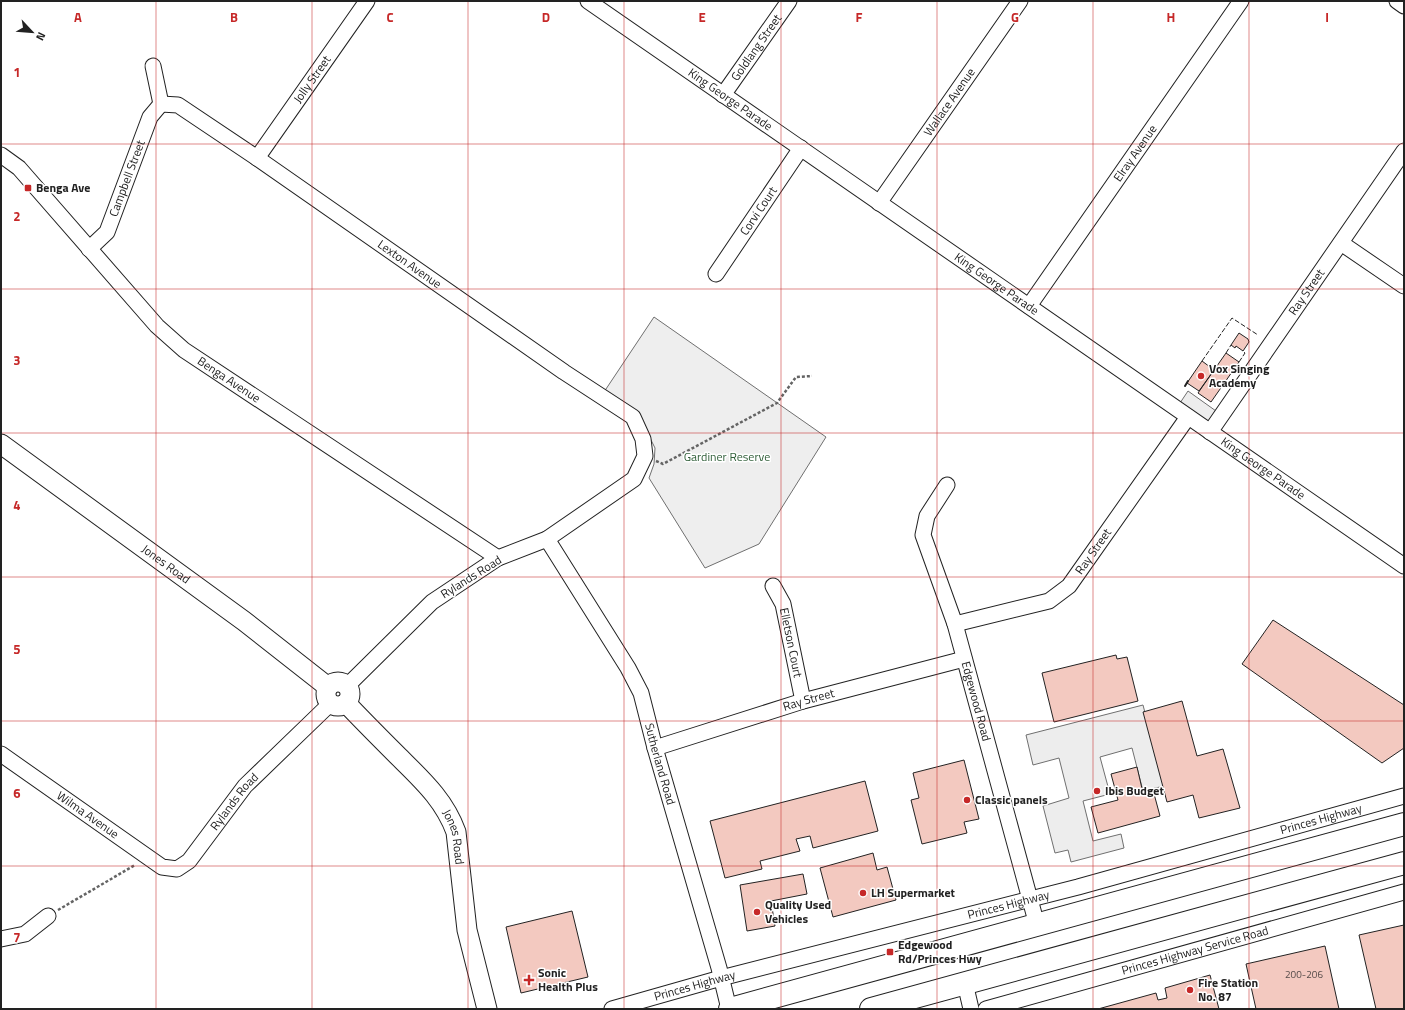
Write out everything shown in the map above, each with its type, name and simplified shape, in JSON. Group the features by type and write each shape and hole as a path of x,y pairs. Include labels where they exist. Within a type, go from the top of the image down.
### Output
{"highway":[{"path":"729,1009 1404,824"},
{"path":"871,1009 1404,863"}],"main road":[{"name":"Jones Road","path":"1,444 244,621 338,695 441,802 451,817 456,832 467,930 486,1009"}],"street":[{"name":"Jolly Street","path":"257,158 367,1"},
{"name":"King George Parade","path":"588,1 1404,566"},
{"name":"Goldlang Street","path":"722,95 789,1"},
{"name":"Wallace Avenue","path":"880,203 1020,1"},
{"name":"Elray Avenue","path":"1029,306 1241,1"},
{"path":"1397,1 1404,6"},
{"path":"153,66 161,104"},
{"name":"Lexton Avenue","path":"161,104 178,105 257,158 564,372 633,417 643,439 644,456 634,480"},
{"name":"Campbell Street","path":"89,249 107,232 150,117 161,104"},
{"name":"Corvi Court","path":"716,274 801,148"},
{"name":"Ray Street","path":"1210,432 1404,152"},
{"name":"Benga Avenue","path":"1,155 19,168 157,326 184,350 498,558"},
{"path":"1341,243 1404,286"},
{"name":"Ray Street","path":"954,624 1049,601 1069,586 1188,417"},
{"name":"Rylands Road","path":"177,869 189,861 245,786 432,602 498,558 547,539 634,480"},
{"name":"Edgewood Road","path":"947,485 927,516 923,535 954,624 1037,925"},
{"name":"Sutherland Road","path":"547,539 628,668 641,694 655,748 722,978 729,1009"},
{"name":"Elletson Court","path":"773,586 783,604 803,701"},
{"name":"Ray Street","path":"655,748 803,701 964,659"},
{"name":"Wilma Avenue","path":"1,754 162,867 177,869"},
{"name":"Princes Highway","path":"612,1009 722,978 1173,861 1404,796"},
{"path":"1158,892 1173,861"},
{"name":"Princes Highway Service Road","path":"986,1009 1404,892"},
{"path":"1,939 25,934 48,916"},
{"path":"965,983 971,1009"}],"path":[{"path":"644,456 663,464 777,403 796,377 812,376"},
{"path":"48,916 148,857"}],"green space":[{"name":"Gardiner Reserve","path":"654,317 826,437 759,544 705,568 649,478 654,464 655,448 640,418 604,392"}],"shaded area":[{"path":"1188,391 1216,411 1208,423 1180,403"},
{"path":"1143,705 1164,786 1143,791 1132,748 1100,757 1110,794 1083,801 1093,841 1121,834 1124,848 1071,862 1068,850 1055,853 1043,806 1069,798 1059,758 1033,765 1026,735"}],"building":[{"path":"1239,333 1248,339 1249,342 1243,351 1236,346 1235,348 1231,345"},
{"path":"1226,353 1239,362 1211,402 1198,393"},
{"name":"Vox Singing Academy","path":"1202,361 1214,370 1199,391 1187,383"},
{"path":"1273,620 1404,705 1404,748 1382,763 1242,664"},
{"path":"1116,655 1117,659 1127,657 1138,701 1054,722 1042,673"},
{"path":"1182,701 1197,756 1223,749 1240,808 1199,818 1193,795 1167,802 1143,712"},
{"path":"964,760 979,819 964,822 967,833 922,844 911,800 919,798 913,773"},
{"path":"1137,767 1143,793 1153,790 1160,816 1098,833 1091,807 1118,800 1111,774"},
{"path":"865,781 878,831 813,848 810,836 796,839 800,851 760,861 762,869 725,878 710,821"},
{"path":"873,853 877,870 887,867 896,900 833,917 820,868"},
{"path":"803,874 807,894 771,901 775,926 747,931 740,885"},
{"path":"572,911 588,977 521,993 506,927"},
{"path":"1404,925 1404,1009 1376,1009 1359,935"},
{"path":"1325,946 1339,1009 1256,1009 1246,964"},
{"name":"Fire Station No. 87","path":"1210,975 1219,1009 1098,1009 1156,993 1158,1000 1167,998 1165,988"}],"fence":[{"path":"1202,361 1232,318 1258,335"},
{"path":"1226,353 1231,345"},
{"path":"1239,362 1245,353 1243,351"}],"wall":[{"path":"1185,386 1188,381"}],"place":[{"name":"Benga Ave","path":"28,188"},
{"name":"Vox Singing Academy","path":"1201,376"},
{"name":"Ibis Budget","path":"1097,791"},
{"name":"Classic panels","path":"967,800"},
{"name":"LH Supermarket","path":"863,893"},
{"name":"Quality Used Vehicles","path":"757,912"},
{"name":"Edgewood Rd/Princes Hwy","path":"890,952"},
{"name":"Sonic Health Plus","path":"529,980"},
{"name":"Fire Station No. 87","path":"1190,990"}]}
